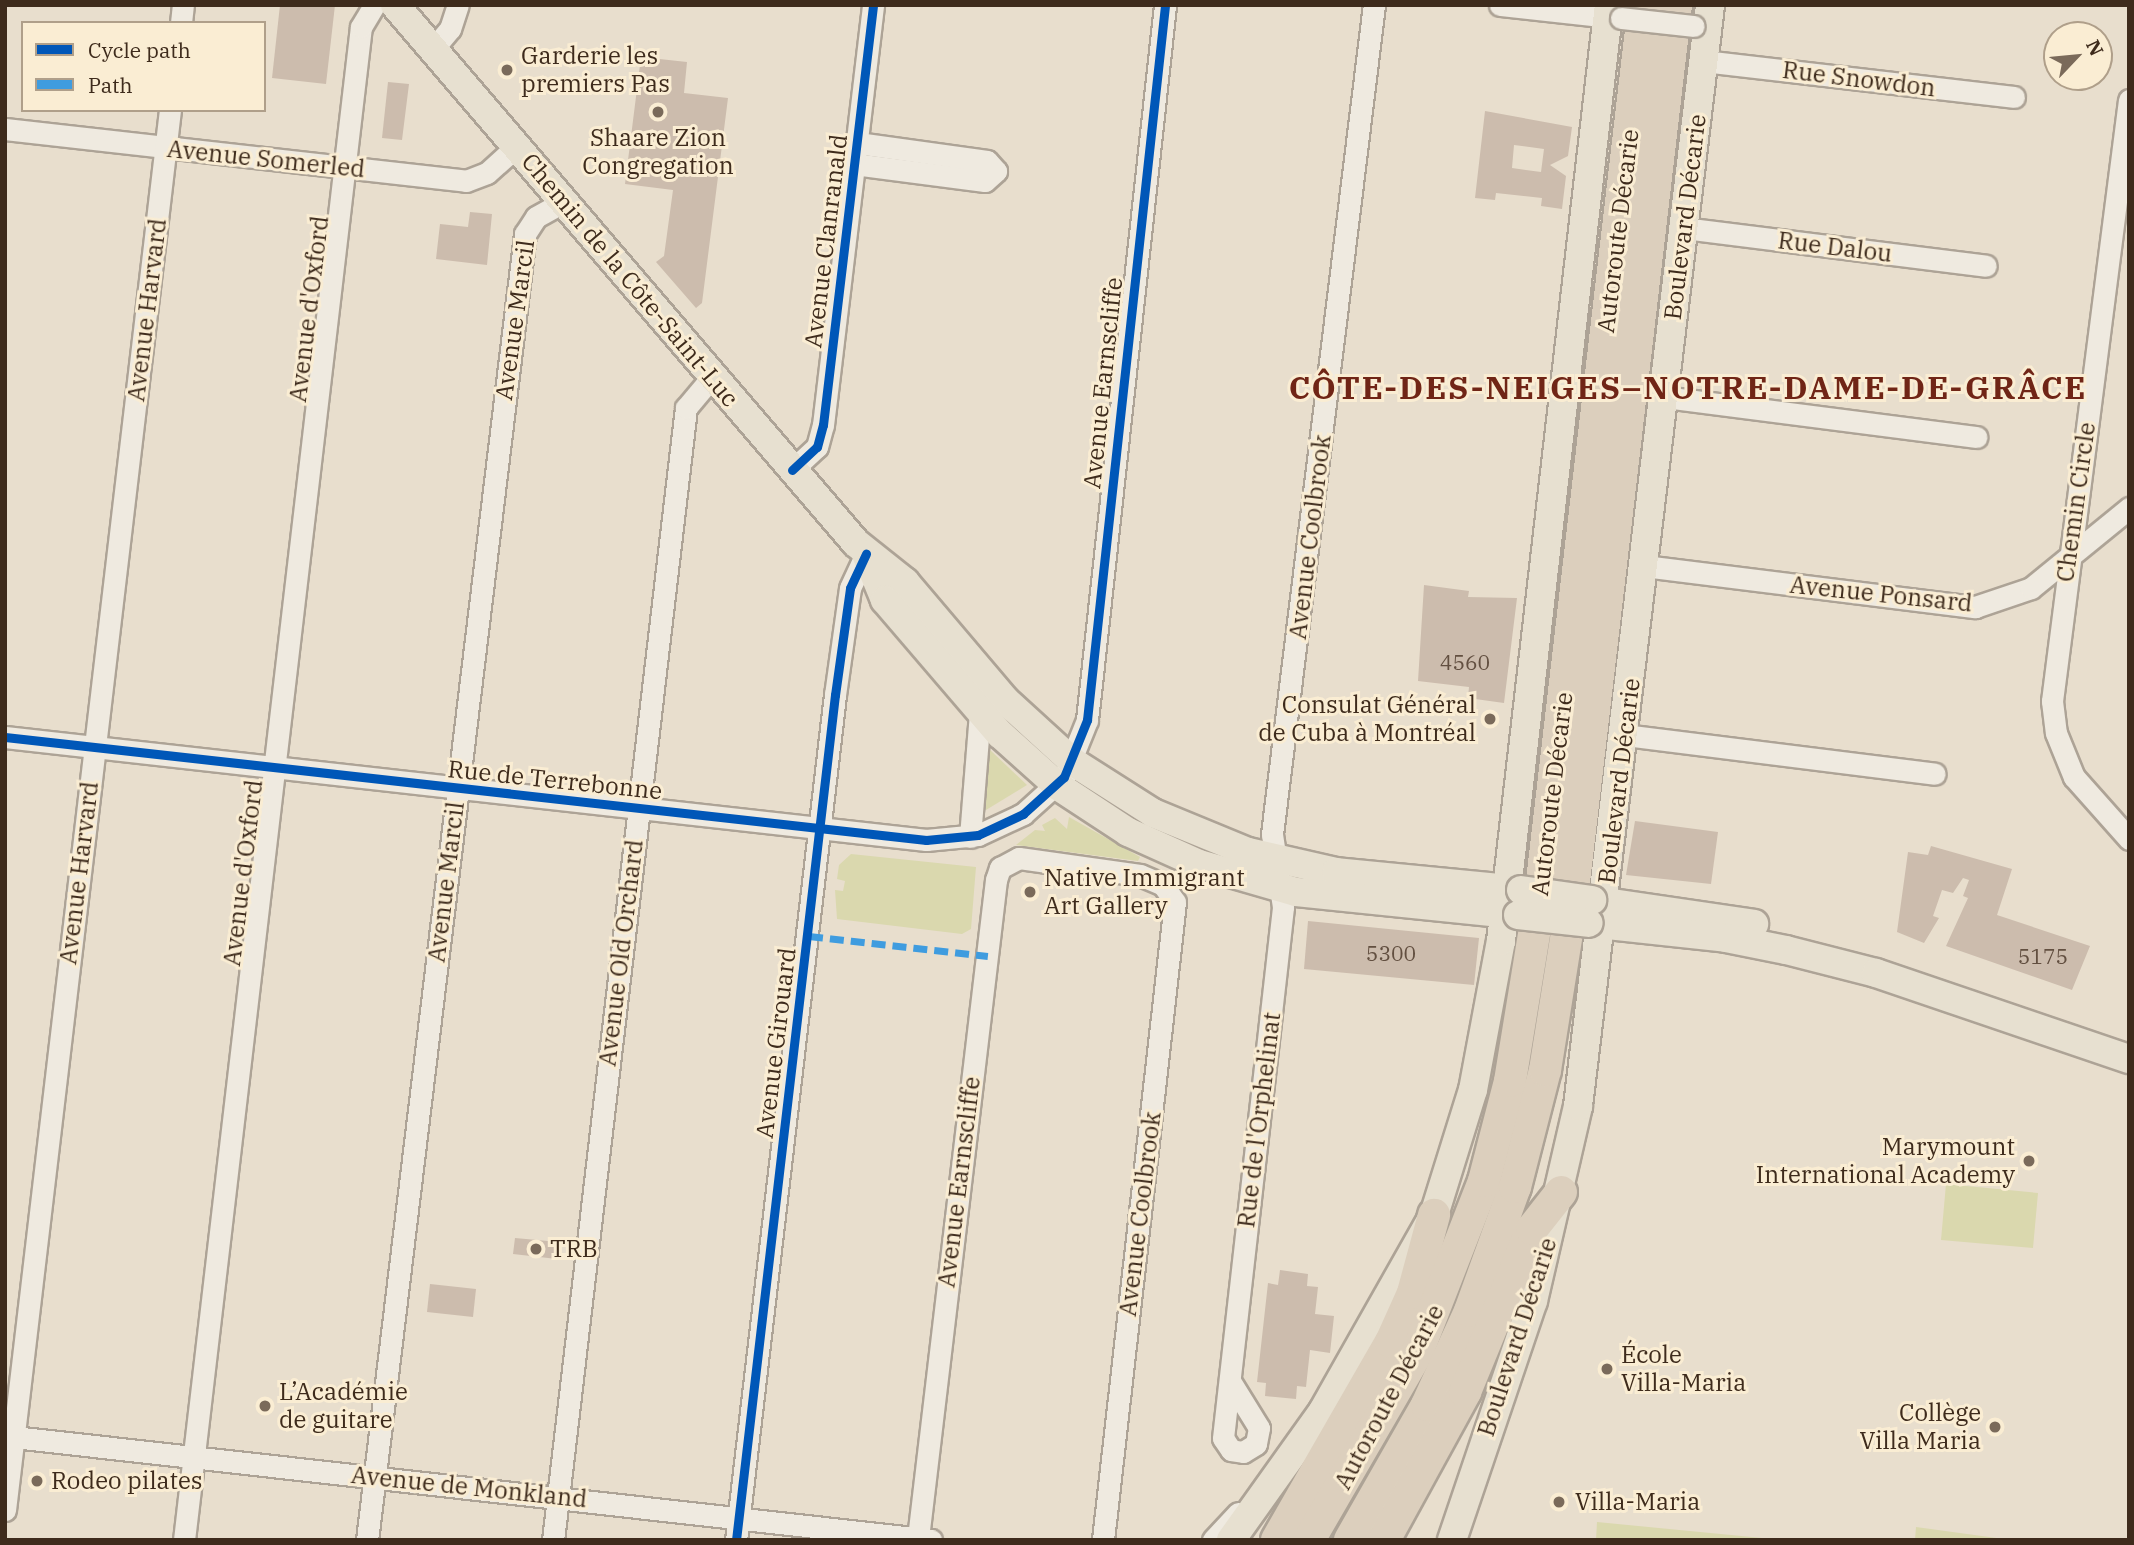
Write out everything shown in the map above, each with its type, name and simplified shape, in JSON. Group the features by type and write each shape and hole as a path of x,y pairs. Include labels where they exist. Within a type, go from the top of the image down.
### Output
{"highway":[{"name":"Autoroute Décarie","path":"1309,1540 1373,1437 1427,1330 1484,1181 1510,1081 1540,898 1621,11"},
{"name":"Autoroute Décarie","path":"1350,1540 1427,1405 1470,1311 1518,1178 1545,1070 1697,16"},
{"path":"1384,1540 1465,1392 1532,1228 1562,1192"},
{"path":"1278,1540 1391,1342 1413,1293 1434,1215"}],"main road":[{"name":"Chemin de la Côte-Saint-Luc","path":"395,5 866,554 905,582 1005,700 1073,762 1177,825 1274,859 1512,902 1779,930 1876,974 2129,1059"},
{"path":"1231,1540 1322,1411 1434,1215 1480,1059 1512,902 1621,11"},
{"name":"Boulevard Décarie","path":"1452,1540 1528,1319 1562,1192 1597,912 1624,735 1703,61 1697,16"},
{"name":"Chemin de la Côte-Saint-Luc","path":"866,554 885,600 980,712 1058,786 1166,851 1281,889 1512,902"}],"street":[{"name":"Avenue d'Oxford","path":"184,1540 361,27 374,5"},
{"path":"433,49 450,29 458,5"},
{"name":"Avenue Clanranald","path":"792,470 817,447 823,425 873,5"},
{"name":"Avenue Earnscliffe","path":"1073,762 1087,720 1165,5"},
{"name":"Avenue Coolbrook","path":"1274,859 1272,834 1374,5"},
{"path":"1500,5 1697,16"},
{"name":"Rue Snowdon","path":"1703,61 2014,97"},
{"name":"Chemin Circle","path":"2129,100 2124,177 2052,683 2056,733 2083,790 2129,839"},
{"name":"Avenue Harvard","path":"5,1510 9,1437 170,112"},
{"name":"Avenue Somerled","path":"5,129 466,181 487,173 516,147"},
{"path":"856,154 987,161 995,164 996,174 985,181 856,154"},
{"name":"Avenue Marcil","path":"367,1540 525,234 536,217 563,202"},
{"name":"Rue Dalou","path":"1683,228 1986,265"},
{"name":"Avenue Old Orchard","path":"553,1540 686,408 712,377"},
{"path":"1664,397 1976,437"},
{"name":"Avenue Ponsard","path":"1644,566 1967,607 2017,596 2069,558 2129,508"},
{"name":"Avenue Girouard","path":"736,1540 849,594 866,554"},
{"path":"970,837 980,712"},
{"path":"1624,735 1935,774"},
{"name":"Rue de Terrebonne","path":"5,737 926,841 970,837 1015,818 1058,786 1073,762"},
{"name":"Avenue Earnscliffe","path":"925,1539 980,1003 996,880 1004,865 1026,859 1122,871 1169,890"},
{"name":"Rue de l'Orphelinat","path":"1230,1381 1283,907 1274,859"},
{"name":"Avenue Coolbrook","path":"1103,1540 1176,909 1169,890"},
{"name":"Avenue de Monkland","path":"9,1437 925,1539"},
{"path":"1213,1540 1283,1466"}],"shaded area":[{"path":"989,749 1027,785 986,810 982,806"},
{"path":"1069,817 1140,857 1138,861 1016,845 1035,830 1045,831 1042,825 1055,818 1067,829"},
{"path":"851,854 976,867 971,929 962,934 837,919 835,890 843,891 845,881 837,879 839,865"},
{"path":"1946,1184 2038,1193 2033,1248 1941,1240"},
{"path":"1597,1522 1782,1540 1596,1540"},
{"path":"1916,1527 2011,1540 1915,1540"}],"building":[{"path":"280,5 335,5 326,84 272,78"},
{"path":"641,57 687,62 684,93 728,98 702,303 696,308 656,262 664,256 673,190 625,184"},
{"path":"388,82 409,84 402,140 382,138"},
{"path":"1485,111 1572,127 1568,156 1550,165 1566,176 1562,209 1541,206 1542,198 1496,193 1495,200 1475,198","holes":["1514,145 1544,149 1541,172 1512,168"]},
{"path":"470,212 492,214 487,265 436,259 440,224 468,227"},
{"path":"1424,585 1469,591 1468,597 1517,598 1504,703 1468,698 1469,687 1418,681"},
{"path":"1635,821 1718,832 1711,884 1626,875"},
{"path":"1931,846 2012,869 1997,915 2090,946 2072,990 1946,946 1968,898 1963,896 1969,880 1963,878 1953,893 1942,890 1933,916 1939,918 1924,943 1897,932 1908,852 1928,855"},
{"path":"1308,921 1479,938 1474,985 1304,969"},
{"name":"TRB","path":"515,1238 559,1242 557,1259 513,1254"},
{"path":"1280,1270 1308,1274 1307,1286 1318,1287 1315,1314 1334,1316 1330,1353 1310,1350 1306,1387 1297,1386 1296,1399 1265,1396 1266,1383 1257,1382 1268,1283 1278,1285"},
{"path":"430,1284 476,1289 473,1317 427,1312"}],"marked path":[{"path":"809,936 988,956"}],"cycle path":[{"path":"792,470 817,447 823,425 873,5"},
{"path":"5,737 926,840 978,835 1023,814 1064,777 1087,720 1165,5"},
{"path":"736,1540 835,695 850,588 866,554"}],"place":[{"name":"Garderie les premiers Pas","path":"507,70"},
{"name":"Shaare Zion Congregation","path":"658,112"},
{"name":"Consulat Général de Cuba à Montréal","path":"1490,719"},
{"name":"Native Immigrant Art Gallery","path":"1030,892"},
{"name":"Marymount International Academy","path":"2029,1161"},
{"name":"TRB","path":"536,1249"},
{"name":"École Villa-Maria","path":"1607,1369"},
{"name":"L’Académie de guitare","path":"265,1406"},
{"name":"Collège Villa Maria","path":"1995,1427"},
{"name":"Rodeo pilates","path":"37,1481"},
{"name":"Villa-Maria","path":"1559,1502"}],"district":[{"name":"CÔTE-DES-NEIGES–NOTRE-DAME-DE-GRÂCE","path":"1688,387"}]}
